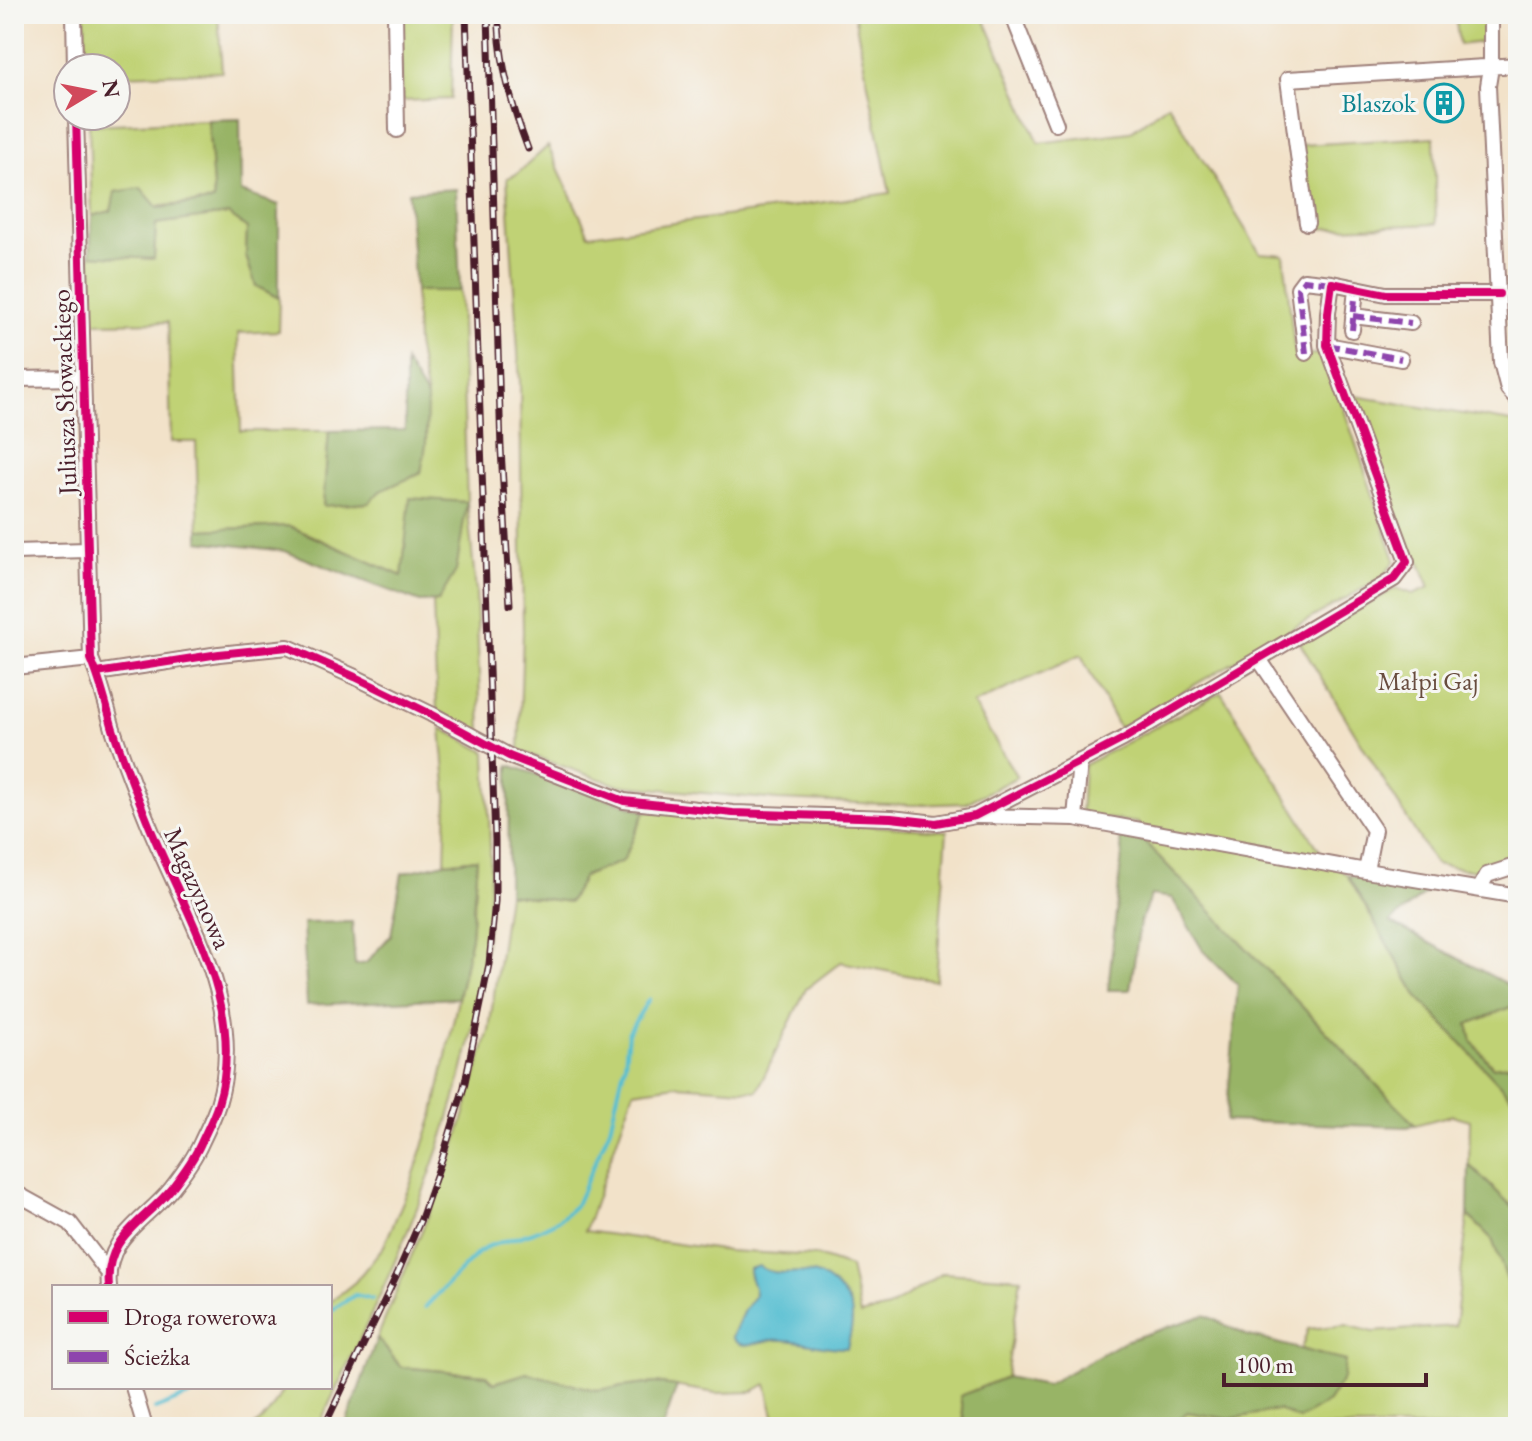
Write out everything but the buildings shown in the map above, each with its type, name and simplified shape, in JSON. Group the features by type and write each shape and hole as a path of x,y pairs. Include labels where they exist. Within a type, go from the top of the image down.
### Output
{"street":[{"path":"74,14 75,52"},
{"path":"395,14 397,130"},
{"path":"1012,14 1056,124"},
{"path":"1491,14 1488,86 1501,362 1508,389 1518,400"},
{"path":"1307,223 1288,79 1518,65"},
{"name":"Juliusza Słowackiego","path":"76,132 94,666"},
{"path":"1306,353 1298,288 1304,280 1386,294 1499,294"},
{"path":"975,816 1123,739 1394,579 1407,562 1327,345 1332,283"},
{"path":"1356,288 1353,323 1411,323"},
{"path":"1327,345 1401,359"},
{"path":"14,379 83,378"},
{"path":"14,552 88,550"},
{"path":"14,667 94,666 288,647 431,714 509,756 624,801 733,813 891,818 936,823 975,816 1075,818 1518,896"},
{"path":"1259,659 1374,830 1369,871"},
{"name":"Magazynowa","path":"94,666 147,821 211,967 226,1034 225,1068 218,1103 199,1147 170,1190 135,1223 115,1248 107,1271"},
{"path":"1075,818 1080,761"},
{"path":"1480,888 1487,875 1518,865"},
{"path":"14,1192 70,1223 107,1271 109,1285"},
{"path":"134,1389 145,1427"}],"green space":[{"path":"84,14 218,14 222,72 132,75 132,52 86,52"},
{"path":"400,14 453,14 451,99 402,101"},
{"path":"854,14 982,14 1039,143 1130,132 1168,104 1260,253 1284,255 1295,356 1325,353 1395,560 1383,577 1119,728 1081,655 973,704 1017,777 966,803 913,805 778,800 617,785 519,751 523,632 520,383 507,178 517,174 548,146 589,235 890,193"},
{"path":"1455,14 1483,14 1483,42 1459,45"},
{"path":"240,119 241,192 279,205 279,298 256,286 246,256 247,228 228,214 156,224 154,259 90,255 92,216 111,211 115,192 141,188 158,208 214,201 208,120"},
{"path":"208,120 214,201 111,211 92,216 89,132 132,132 132,123"},
{"path":"1434,137 1436,224 1313,229 1302,145"},
{"path":"456,189 460,291 415,291 408,192"},
{"path":"228,214 247,228 246,256 256,286 279,298 278,331 238,333 241,431 329,431 323,505 368,503 380,491 421,472 427,398 417,344 415,291 460,291 467,502 476,591 481,733 437,711 433,602 438,601 402,576 290,526 199,530 196,442 171,442 168,322 90,323 90,255 154,259 156,224"},
{"path":"405,362 427,398 426,445 421,473 380,491 369,503 323,506 329,431 405,430"},
{"name":"Małpi Gaj","path":"1349,395 1518,423 1518,862 1486,873 1435,864 1300,643 1396,588 1413,594 1430,587 1418,559 1410,562"},
{"path":"410,498 467,502 456,571 438,601 420,602 284,551 199,541 199,530 289,526 402,576"},
{"path":"1221,692 1321,853 1347,875 1418,997 1518,1104 1518,1212 1469,1165 1470,1120 1452,1115 1415,1125 1145,842 1138,823 1081,815 1084,765"},
{"path":"441,728 486,752 490,839 488,913 480,989 454,1103 415,1214 318,1427 253,1427 275,1404 283,1389 332,1389 332,1300 355,1282 384,1246 411,1183 434,1113 471,937 477,859 445,863 447,797"},
{"path":"509,765 645,811 623,861 584,876 569,902 508,894"},
{"path":"645,811 947,831 936,981 841,962 806,989 757,1091 677,1085 634,1091 585,1231 728,1251 817,1256 850,1267 860,1315 888,1308 943,1273 1021,1278 1006,1377 960,1396 965,1427 777,1427 766,1384 752,1392 716,1393 656,1383 596,1390 527,1373 494,1383 486,1375 401,1367 377,1338 451,1161 489,1030 508,894 569,902 584,876 623,861"},
{"path":"1119,835 1145,842 1415,1125 1226,1121 1238,985 1202,949 1172,898 1151,895 1140,922 1130,990 1108,990 1122,854"},
{"path":"477,859 471,937 458,998 307,1005 303,923 352,922 355,965 366,963 391,935 402,873"},
{"path":"1347,875 1429,890 1390,922 1518,990 1518,1004 1468,1024 1472,1041 1492,1067 1518,1064 1518,1104 1418,997"},
{"path":"1518,1004 1518,1064 1493,1067 1472,1041 1468,1024"},
{"path":"1469,1165 1518,1212 1518,1311 1513,1309 1509,1285 1492,1239 1468,1215"},
{"path":"1468,1215 1492,1239 1509,1285 1513,1309 1518,1311 1518,1427 1171,1427 1187,1412 1229,1419 1278,1410 1299,1419 1345,1361 1301,1349 1308,1329 1346,1325 1373,1332 1455,1326"},
{"path":"1205,1315 1246,1335 1345,1361 1343,1378 1328,1402 1299,1419 1278,1410 1229,1419 1187,1412 1171,1427 965,1427 960,1396 1006,1377 1046,1385 1125,1341"},
{"path":"377,1338 401,1367 486,1375 494,1383 527,1373 596,1390 656,1383 677,1386 663,1427 345,1427"}],"water":[{"path":"759,1266 780,1273 816,1274 837,1288 852,1314 847,1348 782,1340 745,1345 736,1341 732,1337 744,1310 755,1295 749,1269"}],"waterway":[{"path":"425,1307 478,1253 559,1220 576,1205 610,1128 625,1063 628,1033 649,999"},
{"path":"332,1310 355,1295 372,1299"},
{"path":"155,1409 207,1389"}],"railway":[{"path":"324,1427 421,1219 464,1087 489,964 495,901 495,840 466,14"},
{"path":"488,14 501,449 510,605"},
{"path":"499,26 509,89 528,149"}],"marked path":[{"path":"1306,353 1298,288 1304,280 1332,283"},
{"path":"1352,330 1356,288"},
{"path":"1353,316 1411,323"},
{"path":"1327,345 1401,359"}],"cycle path":[{"path":"76,132 91,659 134,786 207,958 225,1030 225,1067 218,1104 210,1124 195,1155 175,1184 119,1243 109,1270 109,1285"},
{"path":"97,673 288,647 431,714 509,756 624,801 733,813 891,818 936,823 975,816 1123,739 1394,579 1407,562 1327,345 1332,283 1386,294 1499,294"}],"place":[{"name":"Blaszok","path":"1444,103"}]}
